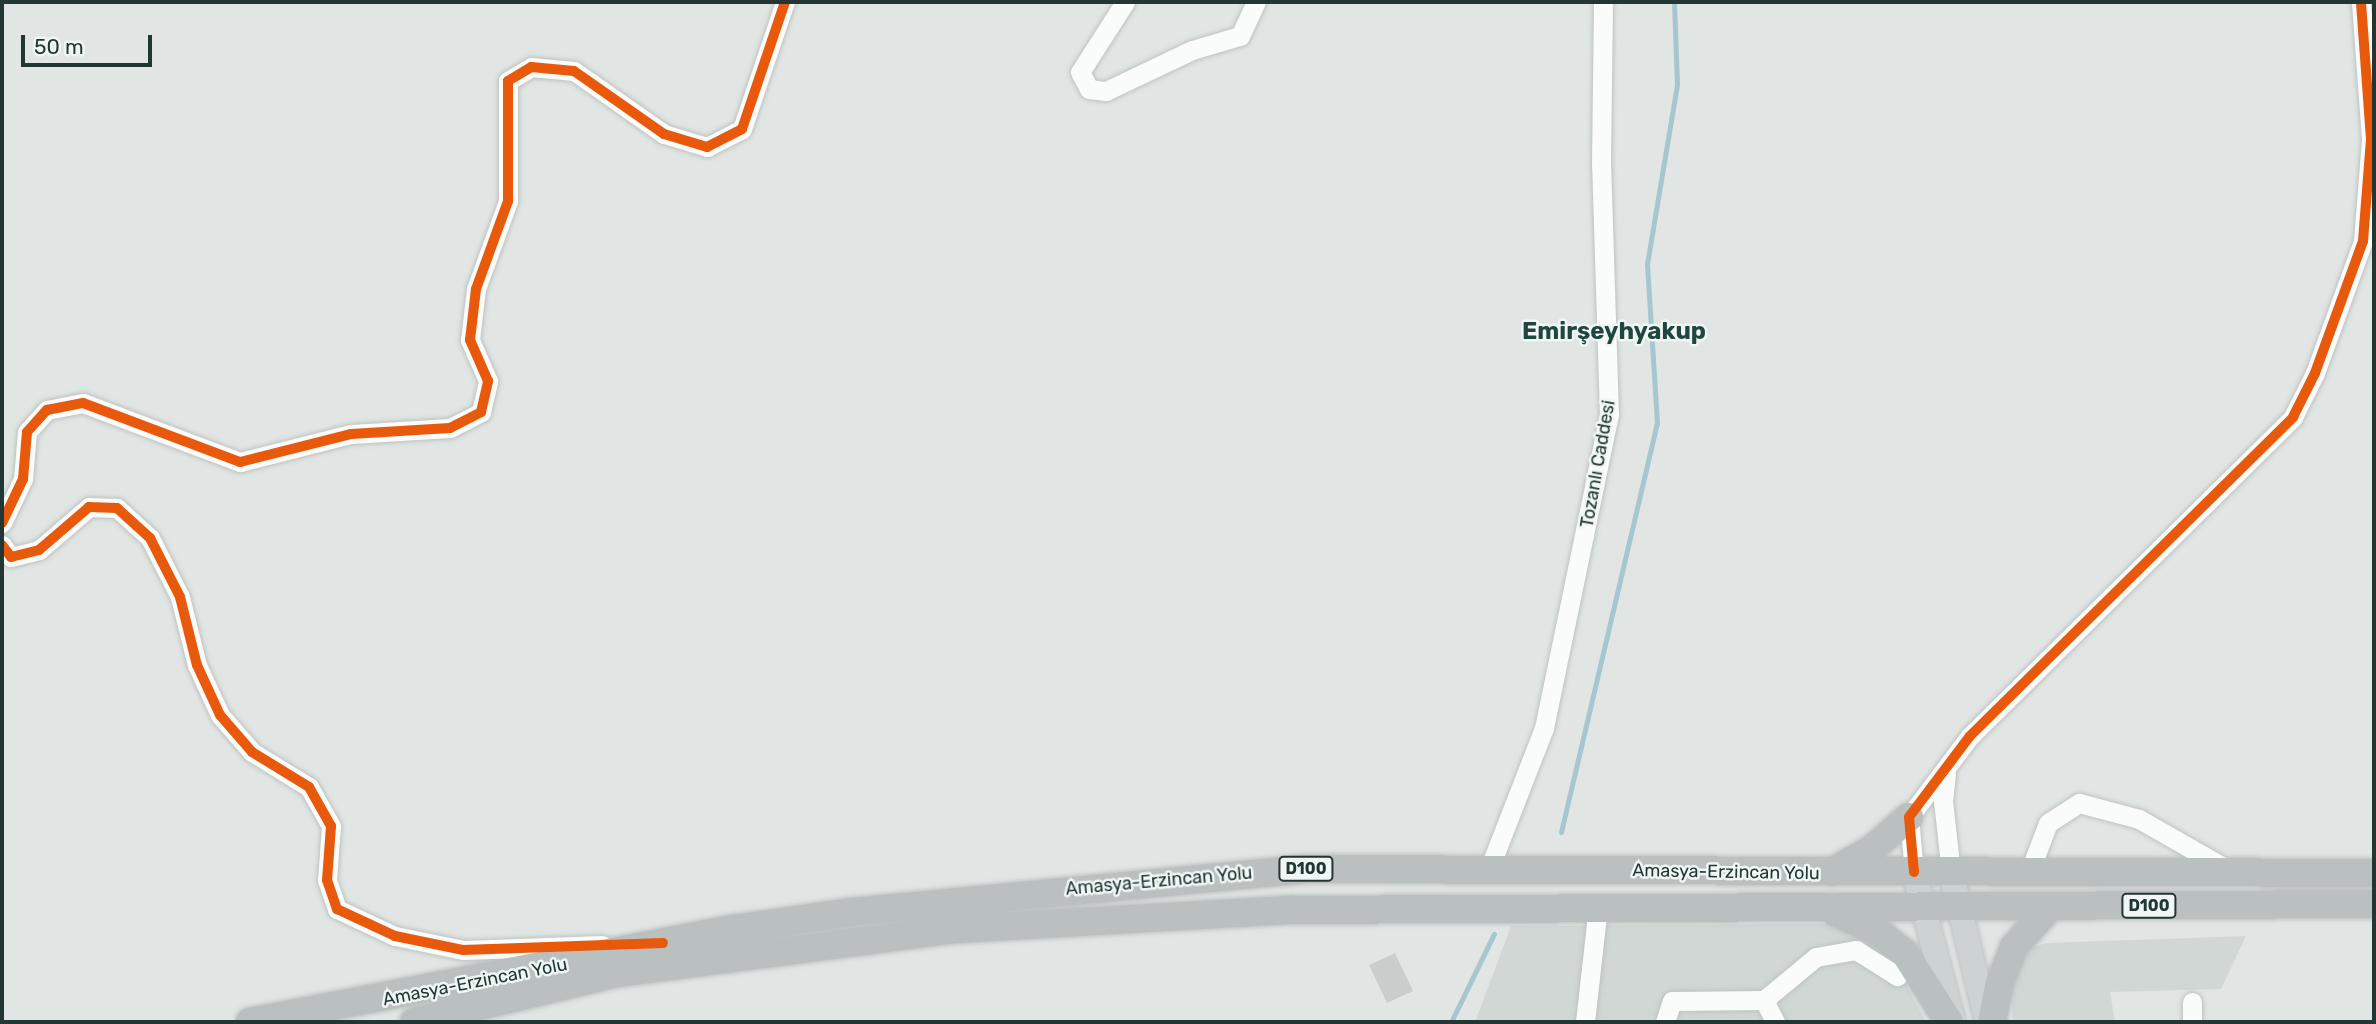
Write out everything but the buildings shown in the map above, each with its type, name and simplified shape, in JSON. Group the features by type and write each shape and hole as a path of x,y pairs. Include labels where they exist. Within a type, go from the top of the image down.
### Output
{"highway":[{"path":"1830,873 1872,849 1909,817"},
{"name":"Amasya-Erzincan Yolu","path":"250,1022 663,943 851,912 1113,884 1305,869 2374,873"},
{"name":"D100","path":"414,1022 617,973 958,929 1291,910 1598,906 2050,907 2374,904"},
{"path":"1822,906 1891,940 1914,966 1951,1022"},
{"path":"1992,1022 2000,982 2014,947 2050,907"}],"main road":[{"path":"1914,872 1951,1022"},
{"path":"1951,872 1987,1022"}],"street":[{"path":"2,523 23,479 27,432 47,410 83,403 240,462 351,434 450,428 481,412 488,381 470,340 476,289 508,201 508,81 531,66 574,71 664,134 707,147 742,128 785,2"},
{"path":"1125,2 1080,72 1089,89 1106,91 1192,50 1240,36 1256,2"},
{"name":"Tozanlı Caddesi","path":"1489,869 1532,769 1544,727 1609,415 1602,237 1603,2"},
{"path":"1914,872 1909,817 1946,772 1970,736 2293,417 2315,373 2363,241 2371,139 2361,2"},
{"path":"2,545 11,557 39,550 89,507 117,508 150,538 180,597 197,666 220,715 252,752 309,787 331,826 327,880 337,909 395,936 463,950 663,943"},
{"path":"1946,772 1943,801 1951,872"},
{"path":"2029,873 2048,822 2079,803 2139,819 2234,873"},
{"path":"1585,1022 1598,906"},
{"path":"1665,1022 1672,1001 1763,1000 1816,957 1856,950 1897,976"},
{"path":"1763,1000 1775,1022"},
{"path":"2192,1002 2192,1022"}],"shaded area":[{"path":"1837,924 1890,955 1926,1022 1475,1022 1511,926"},
{"path":"2246,936 2221,989 2110,992 2115,1022 2013,1022 2010,978 2033,947 2047,943"}],"waterway":[{"path":"1561,832 1657,423 1647,264 1677,84 1674,2"},
{"path":"1451,1022 1494,934"}],"cycle path":[{"path":"2,523 23,479 27,432 47,410 83,403 240,462 351,434 450,428 481,412 488,381 470,340 476,289 508,201 508,81 531,67 574,71 664,134 707,147 742,129 785,2"},
{"path":"1914,872 1909,817 1970,736 2293,417 2315,373 2363,241 2371,139 2361,2"},
{"path":"2,545 11,557 39,550 89,507 117,508 150,538 180,597 197,665 220,715 252,752 309,787 331,826 327,880 337,909 395,936 463,950 663,943"}],"district":[{"name":"Emirşeyhyakup","path":"1614,332"}]}
